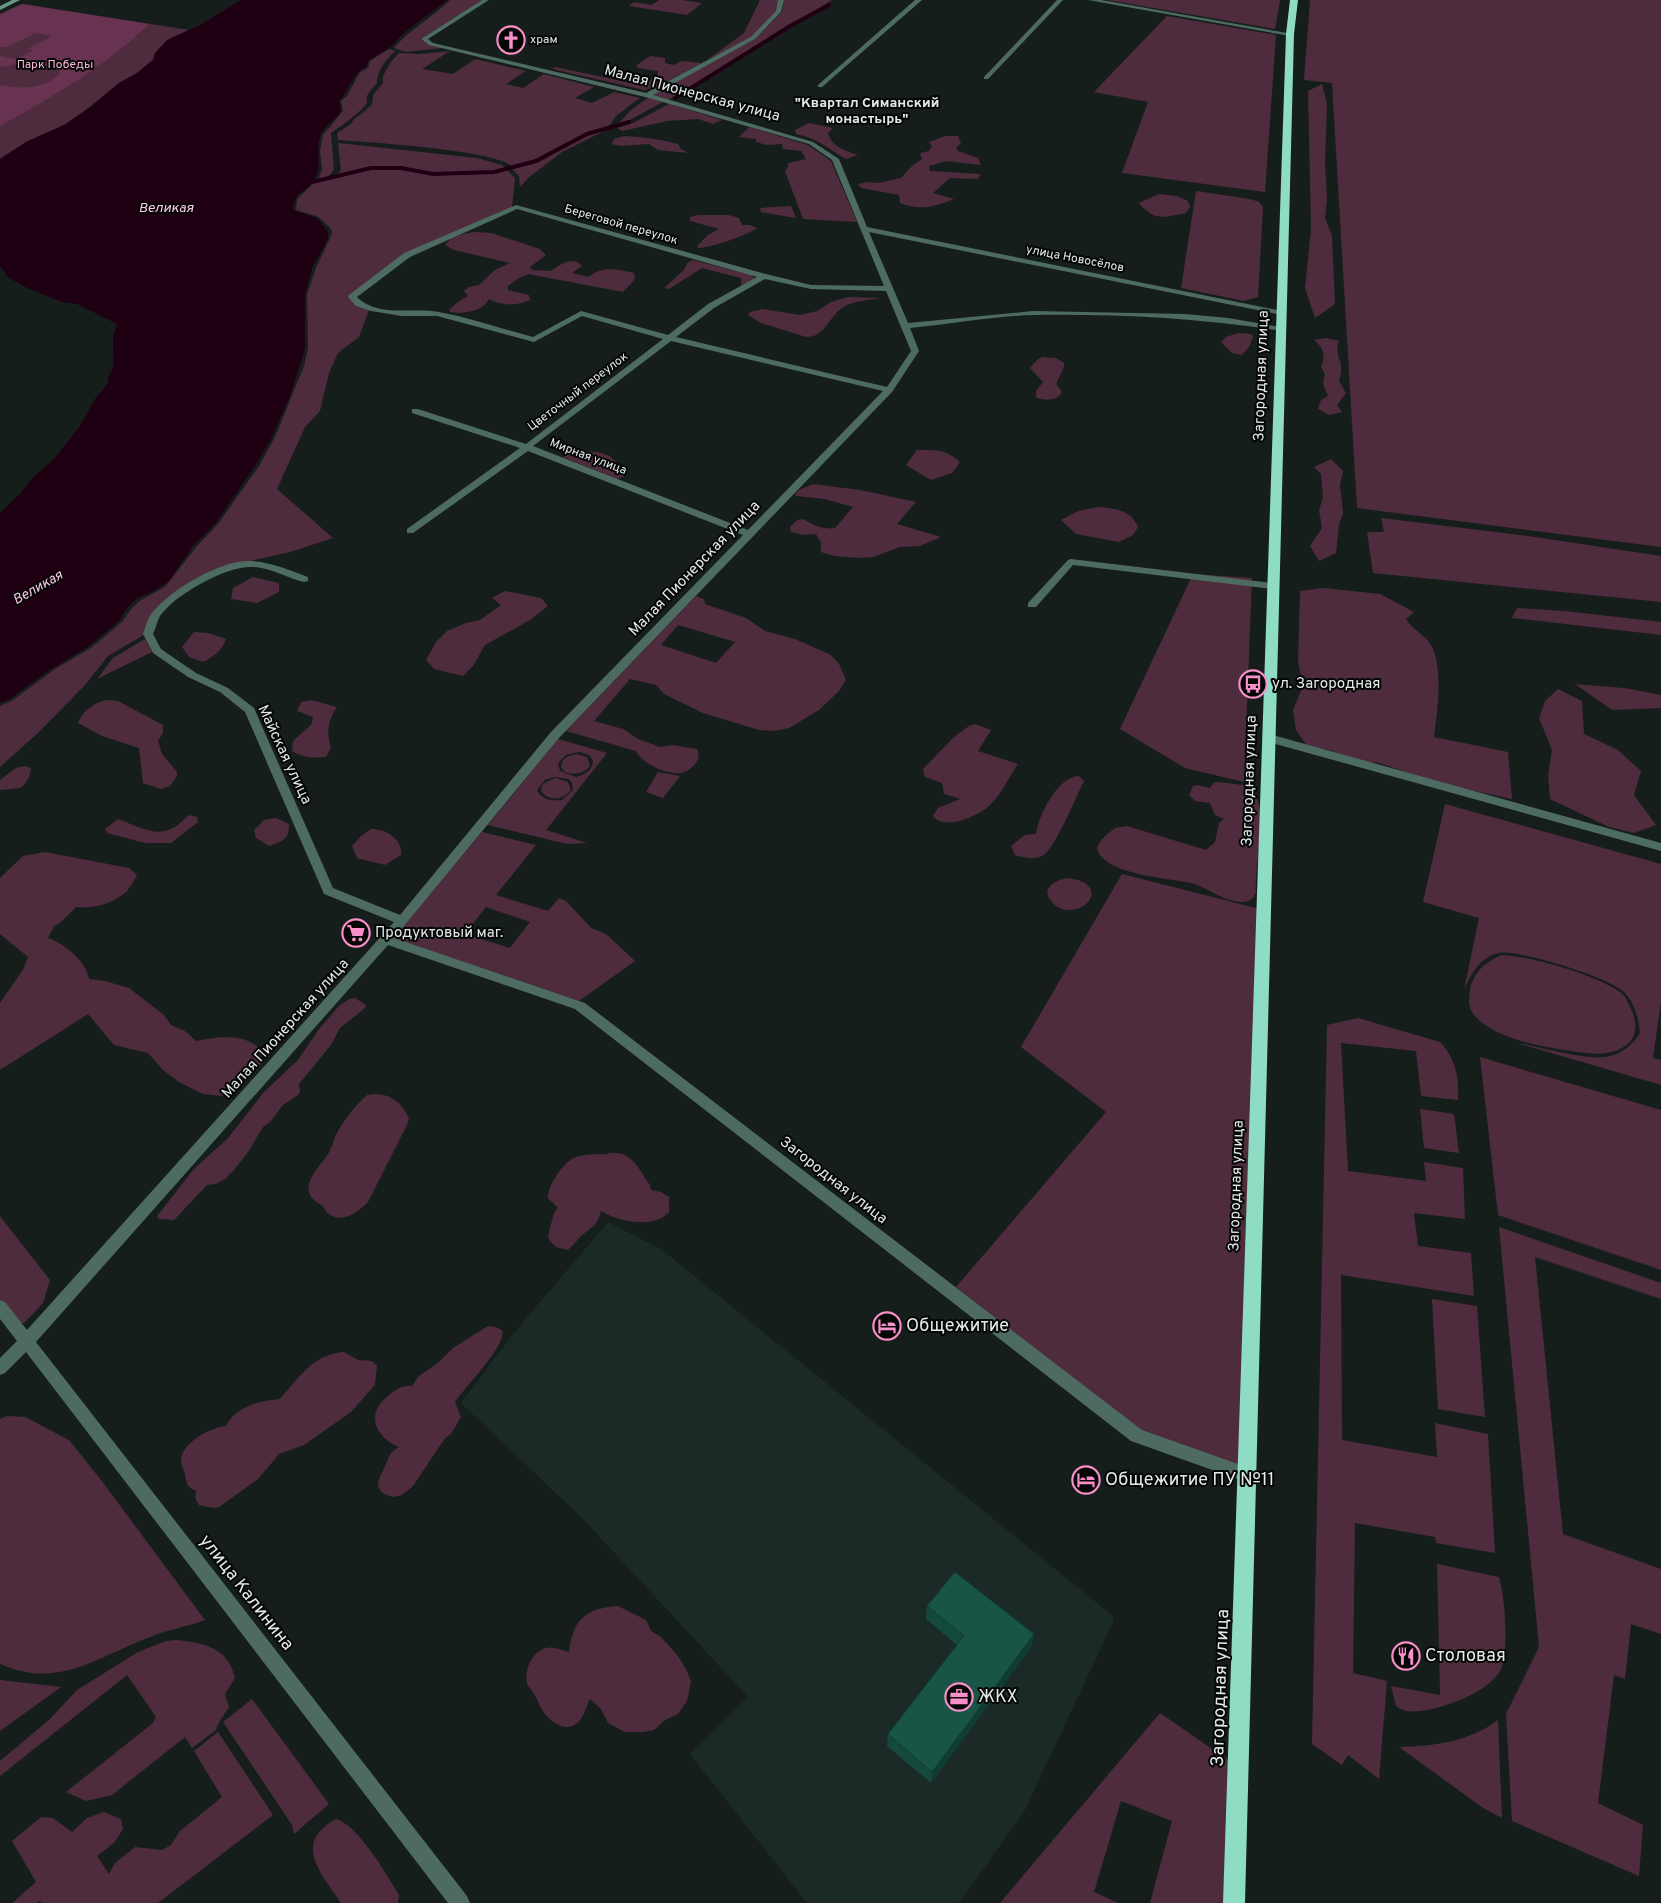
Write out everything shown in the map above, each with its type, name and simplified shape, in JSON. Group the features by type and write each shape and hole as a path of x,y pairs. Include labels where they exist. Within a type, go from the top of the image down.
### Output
{"highway":[{"name":"Загородная улица","path":"1234,1903 1290,34 1294,0"}],"main road":[{"path":"0,8 17,0"}],"street":[{"name":"Малая Пионерская улица","path":"0,1368 386,940 555,735 889,390 915,351 835,159 811,143 647,95 431,44 424,39 486,0"},
{"path":"647,95 753,38 779,11 782,0"},
{"path":"820,86 919,0"},
{"path":"986,78 1060,0"},
{"path":"1092,0 1290,34"},
{"name":"Береговой переулок","path":"669,338 580,314 534,340 437,314 402,314 371,308 359,304 352,297 407,255 516,207 764,276 811,287 890,289"},
{"name":"улица Новосёлов","path":"864,229 1281,321"},
{"name":"Цветочный переулок","path":"410,531 527,446 710,306 764,276"},
{"path":"905,326 1033,313 1185,316 1228,320 1281,321"},
{"path":"669,338 889,390"},
{"name":"Мирная улица","path":"415,411 527,446 750,534"},
{"path":"1032,605 1071,562 1273,586"},
{"name":"Майская улица","path":"304,579 270,568 246,564 221,570 195,582 172,600 156,615 148,634 157,652 192,675 224,690 250,710 328,891 402,921"},
{"path":"1269,738 1661,847"},
{"name":"Загородная улица","path":"386,940 580,1006 1137,1436 1246,1474"},
{"name":"улица Калинина","path":"0,1307 460,1903"}],"shaded area":[{"path":"608,1222 661,1249 1113,1616 1114,1620 1025,1810 959,1903 807,1903 690,1754 748,1697 583,1519 461,1403 513,1334"}],"green space":[{"path":"450,0 482,0 421,39 427,44 442,48 406,52 394,48 407,35"},
{"path":"659,0 682,0 702,3 687,15 629,6 634,2 652,5"},
{"path":"760,0 780,0 777,11 752,38 707,60 744,33"},
{"path":"784,0 832,0 668,100 652,95 755,39 782,12"},
{"path":"1107,0 1280,0 1275,29"},
{"path":"1310,0 1661,0 1661,547 1357,508 1332,83 1304,80"},
{"path":"22,4 149,24 97,67 59,92 0,126 0,85 32,87 47,83 60,73 58,70 19,64 0,67 0,56 16,59 34,50 27,49 52,36 36,33 7,47 0,47 0,14"},
{"name":"Парк Победы","path":"23,4 189,30 167,40 153,60 64,125 26,142 0,159 0,15"},
{"path":"1167,16 1276,35 1265,192 1122,173 1148,102 1094,92"},
{"path":"389,49 395,51 380,70 377,83 367,96 364,107 331,133 334,170 327,178 334,177 341,170 338,143 477,158 502,165 515,178 512,207 405,254 348,297 357,305 369,310 359,337 338,353 329,373 320,411 305,427 277,489 333,538 290,552 219,568 191,581 168,599 145,634 108,656 85,685 38,733 0,767 0,706 13,700 55,669 92,647 122,622 131,609 141,600 165,587 197,546 218,524 259,466 275,437 304,366 308,348 307,294 332,230 319,217 296,210 297,199 319,178 322,169 320,150 323,135 343,111 341,101 347,96 360,72 368,68 370,61"},
{"path":"450,51 422,69 453,74 475,59 526,71 506,84 523,88 544,74 594,87 575,98 592,103 614,92 640,98 616,116 609,126 583,134 532,161 511,166 500,160 457,151 338,140 337,133 351,124 354,119 372,104 373,95 383,83 383,76 390,63 399,53 419,54"},
{"path":"650,56 665,58 665,63 673,65 682,61 702,63 658,86 644,90 552,69 555,67 640,85 658,74 658,71 638,68 637,65"},
{"path":"1322,84 1327,103 1325,163 1327,199 1325,218 1332,236 1335,304 1315,318 1305,288 1311,229 1308,91"},
{"path":"648,98 663,102 626,122 618,124 632,109"},
{"path":"669,104 722,120 713,124 698,119 667,121 622,131 617,128 633,123"},
{"path":"809,123 833,128 828,133 832,142 840,148 858,155 846,159 817,141 796,134 795,130"},
{"path":"749,127 808,145 831,161 857,222 803,219 785,171 788,163 806,159 801,151 783,149 782,144 767,145 756,142 756,139 739,137"},
{"path":"606,130 562,152 528,178 520,187 519,176 512,169 539,162 588,135"},
{"path":"624,136 651,138 678,144 681,149 689,153 658,150 649,144 620,146 612,144 614,139"},
{"path":"945,136 958,136 961,144 956,147 958,151 978,158 981,165 947,161 929,166 930,171 980,174 978,179 950,178 933,193 954,199 933,206 914,207 900,203 899,195 861,188 858,184 867,182 878,183 901,178 912,166 922,159 920,153 929,151 932,146 929,142"},
{"path":"1196,191 1250,199 1259,202 1263,207 1258,297 1244,301 1181,288"},
{"path":"1159,194 1177,196 1188,201 1190,207 1186,213 1160,217 1150,213 1139,203"},
{"path":"791,206 796,218 761,212 760,208"},
{"path":"698,215 729,215 739,218 742,225 750,225 757,228 729,241 698,248 698,245 708,235 719,229 690,221 690,217"},
{"path":"475,232 491,233 540,249 546,255 530,267 532,270 551,271 566,262 574,261 582,266 572,273 589,277 599,271 616,270 634,273 635,279 623,292 528,274 508,286 508,290 529,295 530,300 509,304 498,303 489,299 482,307 472,311 450,312 450,309 459,301 468,296 464,291 469,287 479,285 495,270 510,263 454,250 445,245 454,237"},
{"path":"693,260 751,275 755,279 741,286 741,278 702,268 669,289 664,288 684,270 687,263"},
{"path":"848,297 881,298 855,302 842,308 818,334 806,337 761,323 748,315 750,312 762,309 800,315 817,311 831,302"},
{"path":"1238,333 1251,334 1253,337 1249,347 1242,355 1232,353 1221,342 1226,337"},
{"path":"1326,338 1339,341 1337,351 1341,374 1339,381 1346,393 1337,405 1342,412 1329,415 1318,409 1321,400 1328,396 1323,384 1325,374 1321,367 1323,352 1314,340"},
{"path":"1043,357 1056,358 1064,363 1056,384 1061,390 1061,394 1053,399 1046,400 1036,397 1036,391 1043,382 1030,368 1038,359"},
{"path":"917,450 945,452 960,462 952,473 931,480 906,465"},
{"path":"571,452 597,452 609,456 620,467 625,476 617,479 563,457"},
{"path":"1331,459 1343,471 1340,485 1343,513 1339,525 1336,553 1319,561 1310,546 1322,528 1319,510 1323,498 1321,474 1314,467"},
{"path":"813,484 860,490 916,502 897,524 941,537 920,546 900,547 873,557 834,556 821,552 821,543 816,534 804,535 791,532 790,527 797,520 804,519 819,526 835,528 853,507 825,499 796,496 795,494 799,490"},
{"path":"1098,507 1116,509 1127,513 1138,527 1133,535 1119,542 1076,534 1061,520 1078,511"},
{"path":"1381,518 1528,536 1661,556 1661,602 1373,573 1367,532 1384,532"},
{"path":"1193,574 1252,578 1244,782 1185,768 1120,729"},
{"path":"253,577 279,583 279,592 257,603 231,599 233,588"},
{"path":"1324,588 1380,594 1414,612 1406,619 1428,641 1437,661 1437,714 1434,737 1508,752 1512,799 1436,783 1380,763 1358,761 1329,750 1307,746 1296,730 1293,710 1303,686 1298,661 1300,591"},
{"path":"505,591 541,598 548,606 530,620 485,645 473,666 463,676 434,669 426,660 436,642 447,631 466,623 480,620 501,605 492,598"},
{"path":"696,596 704,599 705,604 746,618 765,631 795,639 831,655 839,664 846,680 839,691 819,710 789,728 774,731 759,730 703,713 664,694 656,685 630,679 594,721 623,729 638,739 660,747 672,745 697,749 698,757 695,764 688,770 680,773 668,772 649,764 636,751 566,731","holes":["678,625 735,642 716,663 661,645"]},
{"path":"1517,608 1565,611 1661,622 1661,635 1512,618"},
{"path":"194,632 208,633 226,639 223,647 217,653 203,662 189,657 182,647"},
{"path":"145,639 152,652 97,679 113,658"},
{"path":"1575,684 1624,688 1661,695 1661,708 1612,710"},
{"path":"1558,689 1582,701 1584,734 1618,750 1641,771 1634,795 1656,825 1634,833 1609,827 1550,799 1548,775 1552,750 1539,718 1545,701"},
{"path":"107,700 118,701 163,725 163,733 158,741 162,754 177,772 177,776 170,786 161,789 143,783 139,748 102,736 78,723 90,708"},
{"path":"311,700 337,707 329,726 331,747 326,757 309,757 292,751 293,741 311,725 313,717 297,711 301,702"},
{"path":"975,724 991,730 978,751 1018,764 997,797 984,810 970,818 953,822 938,820 933,816 938,808 960,799 944,794 942,783 925,777 923,769 954,737"},
{"path":"558,739 607,753 546,830 587,843 567,844 488,825","holes":["579,752 589,755 593,760 592,767 576,777 560,771 558,763 566,755","554,777 569,779 572,783 573,790 562,800 547,799 541,796 537,790 545,780"]},
{"path":"576,754 587,757 590,766 585,771 579,773 565,772 561,767 562,761"},
{"path":"25,766 31,768 31,771 21,788 0,790 0,780 16,768"},
{"path":"658,772 680,776 663,798 646,792"},
{"path":"1079,776 1084,781 1059,833 1047,851 1042,856 1036,858 1025,858 1015,855 1011,846 1025,835 1036,834 1041,817 1050,798 1063,783"},
{"path":"556,778 568,782 571,790 560,798 544,795 541,791 542,785"},
{"path":"1213,783 1251,786 1257,796 1260,809 1260,837 1256,892 1250,900 1244,902 1234,901 1191,883 1124,870 1102,857 1097,848 1101,840 1115,828 1127,826 1206,850 1215,842 1219,823 1224,819 1215,815 1210,803 1195,801 1189,795 1193,786 1198,785 1210,788"},
{"path":"1445,804 1661,864 1661,1001 1653,1058 1661,1060 1661,1085 1517,1043 1590,1057 1615,1055 1631,1044 1640,1033 1637,1016 1630,1000 1623,991 1614,985 1583,972 1543,960 1525,955 1499,953 1481,962 1473,972 1464,990 1479,918 1423,902"},
{"path":"189,815 197,817 198,822 171,843 145,843 107,833 105,829 118,819 151,831 164,831 176,827"},
{"path":"276,818 289,824 288,833 284,839 269,846 256,838 254,830 264,820"},
{"path":"371,829 377,829 392,836 399,844 401,855 385,865 357,858 352,846"},
{"path":"482,832 536,845 496,895 548,911 559,898 566,901 591,928 606,934 635,961 579,1001 393,938","holes":["486,907 530,922 510,948 465,934"]},
{"path":"45,852 129,868 137,875 126,892 115,900 96,906 76,907 61,922 54,926 48,938 61,944 74,954 84,966 89,979 105,981 129,988 164,1015 171,1025 185,1031 196,1041 223,1037 248,1041 256,1046 262,1052 261,1064 250,1077 222,1096 203,1094 179,1082 163,1070 148,1053 114,1045 88,1014 0,1070 0,1003 24,968 28,957 0,934 0,878 23,856"},
{"path":"1122,874 1260,909 1241,1466 1140,1432 956,1287 1106,1112 1021,1047"},
{"path":"1067,878 1082,882 1090,888 1091,895 1088,902 1080,908 1071,910 1060,908 1048,896 1047,892 1051,885"},
{"path":"1501,955 1529,959 1580,973 1620,992 1632,1011 1635,1022 1635,1032 1631,1040 1617,1050 1598,1054 1542,1046 1508,1037 1493,1030 1481,1022 1472,1012 1469,1004 1469,995 1474,978 1481,968"},
{"path":"355,998 366,1005 365,1008 340,1028 331,1045 299,1084 300,1092 298,1095 283,1105 270,1122 263,1127 248,1152 234,1170 225,1179 216,1184 207,1185 174,1220 159,1219 157,1216 194,1169 228,1138 264,1092 298,1060 319,1029 340,1005 349,999"},
{"path":"1358,1018 1440,1042 1453,1062 1457,1076 1458,1100 1421,1096 1416,1051 1341,1043 1348,1171 1426,1181 1424,1162 1463,1168 1465,1219 1414,1213 1418,1246 1471,1253 1474,1296 1341,1275 1342,1440 1437,1457 1435,1423 1488,1434 1495,1553 1436,1543 1435,1537 1355,1523 1353,1673 1387,1681 1379,1779 1348,1755 1342,1765 1312,1744 1327,1025"},
{"path":"1480,1057 1661,1110 1661,1270 1498,1215"},
{"path":"376,1094 392,1098 400,1104 409,1119 368,1202 350,1216 339,1218 327,1212 315,1201 308,1191 309,1184 313,1174 329,1153 334,1138 349,1114 367,1095"},
{"path":"1420,1109 1454,1114 1459,1153 1424,1148"},
{"path":"618,1153 630,1158 650,1185 651,1190 661,1192 669,1197 669,1212 655,1221 636,1222 626,1221 601,1211 594,1226 567,1250 556,1247 548,1236 554,1213 558,1208 548,1198 553,1182 564,1166 573,1158 583,1155"},
{"path":"0,1216 50,1280 43,1303 24,1323 11,1321 0,1305"},
{"path":"1499,1227 1661,1283 1661,1299 1535,1257 1563,1534 1661,1569 1661,1634 1631,1624 1625,1679 1614,1675 1598,1803 1643,1825 1639,1876 1512,1821 1506,1714 1539,1647"},
{"path":"1432,1299 1477,1306 1485,1417 1438,1409"},
{"path":"488,1326 502,1330 502,1337 492,1355 455,1402 461,1417 451,1434 445,1438 413,1486 402,1495 393,1497 381,1491 378,1484 379,1480 390,1455 399,1447 384,1437 376,1424 375,1417 381,1403 399,1388 412,1386 419,1376 438,1363 453,1348"},
{"path":"344,1352 358,1360 372,1361 377,1366 375,1385 351,1412 304,1445 279,1454 258,1479 219,1507 199,1505 195,1498 196,1491 190,1488 181,1463 183,1452 192,1441 213,1429 226,1426 230,1419 242,1409 256,1403 280,1399 301,1375 316,1362 324,1357"},
{"path":"7,1416 25,1417 69,1440 205,1620 157,1634 77,1668 59,1672 40,1674 21,1671 0,1664 0,1419"},
{"path":"1437,1564 1499,1577 1505,1623 1503,1660 1501,1669 1495,1678 1473,1694 1430,1710 1406,1711 1396,1706 1391,1686 1440,1695"},
{"path":"618,1606 646,1620 651,1631 661,1637 678,1656 691,1682 687,1701 678,1714 665,1720 654,1730 643,1732 625,1732 608,1723 601,1709 590,1699 582,1717 577,1723 569,1727 556,1724 542,1710 528,1685 526,1678 530,1662 537,1653 546,1648 555,1648 569,1652 574,1631 583,1617 597,1609"},
{"path":"176,1640 213,1648 227,1659 232,1668 235,1678 225,1694 229,1707 216,1730 192,1748 185,1737 112,1795 86,1801 66,1792 153,1723 156,1717 127,1675 0,1776 0,1761 50,1719 77,1690 138,1652 166,1641"},
{"path":"0,1680 61,1687 0,1731"},
{"path":"252,1699 329,1804 294,1834 292,1825 223,1722"},
{"path":"1160,1713 1231,1762 1226,1903 1150,1903 1172,1821 1121,1801 1094,1892 1118,1903 1000,1903"},
{"path":"1498,1720 1502,1818 1483,1808 1399,1747 1438,1744 1463,1738"},
{"path":"218,1732 273,1815 158,1903 43,1903 38,1901 37,1903 12,1903 36,1882 12,1841 41,1817 53,1818 72,1832 87,1818 104,1812 121,1819 123,1829 114,1843 97,1856 109,1874 115,1863 135,1847 162,1850 171,1845 180,1831 222,1797 194,1751"},
{"path":"336,1819 345,1823 371,1852 399,1895 398,1903 341,1903 319,1870 314,1859 313,1848 315,1838 323,1828"}],"water":[{"name":"Великая","path":"241,0 447,0 404,33 392,46 368,61 366,67 357,73 339,101 341,111 321,134 319,139 318,172 310,186 296,198 293,210 317,218 328,232 328,239 312,268 305,295 305,349 290,396 272,437 257,463 215,524 193,546 168,582 152,592 137,598 127,608 119,621 89,646 48,671 11,698 0,703 0,513 19,495 33,477 53,460 80,426 95,399 108,383 108,377 113,364 113,339 117,324 77,304 62,302 25,287 8,277 0,266 0,159 26,142 64,125 92,106 119,83 137,73 153,60 155,53 167,40 200,25"}],"building":[{"name":"ЖКХ","path":"955,1572 1034,1634 932,1772 888,1734 964,1636 927,1606"}],"waterway":[{"path":"675,98 790,26 829,5"},
{"path":"312,182 371,168 401,168 433,174 494,172 536,161 587,134 629,122"}],"place":[{"name":"храм","path":"511,40"},
{"name":"ул. Загородная","path":"1253,684"},
{"name":"Продуктовый маг.","path":"356,933"},
{"name":"Общежитие","path":"887,1326"},
{"name":"Общежитие ПУ №11","path":"1086,1480"},
{"name":"Столовая","path":"1406,1656"},
{"name":"ЖКХ","path":"959,1697"}],"district":[{"name":"\"Квартал Симанский монастырь\"","path":"867,112"}]}
